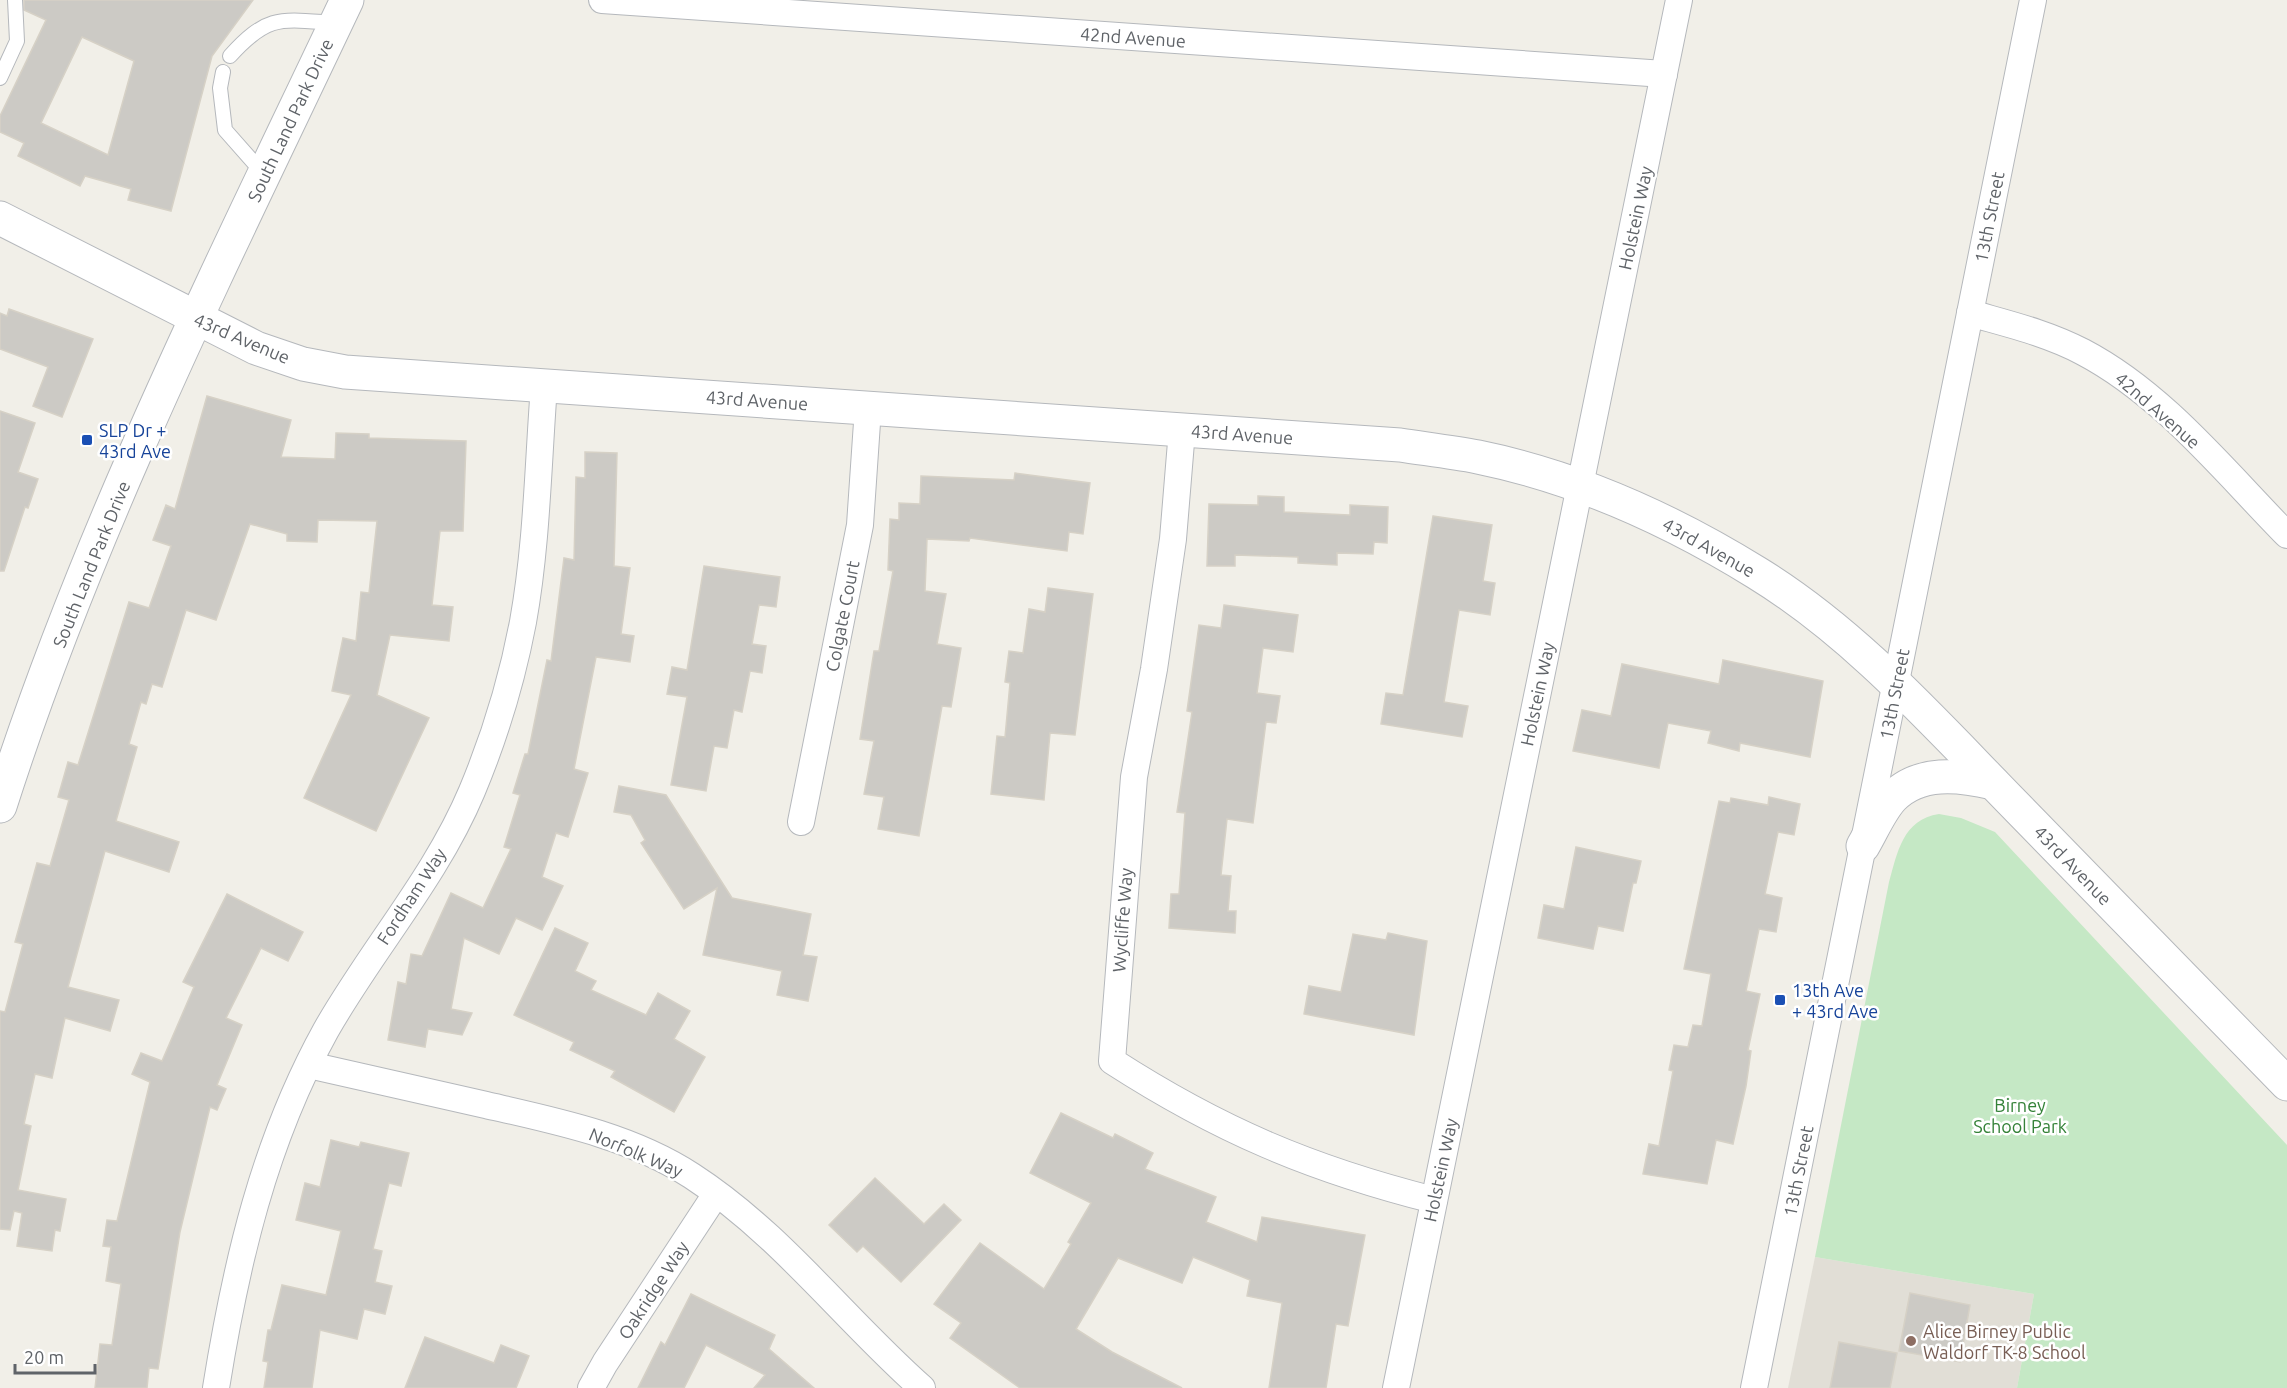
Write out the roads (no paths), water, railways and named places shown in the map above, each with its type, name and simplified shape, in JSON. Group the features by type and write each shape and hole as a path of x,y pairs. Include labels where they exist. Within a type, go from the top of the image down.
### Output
{"street":[{"name":"42nd Avenue","path":"602,0 1664,74"},
{"name":"Holstein Way","path":"1396,1388 1679,0"},
{"name":"13th Street","path":"1754,1388 2033,0"},
{"name":"South Land Park Drive","path":"0,806 69,611 195,319 341,12"},
{"name":"43rd Avenue","path":"0,218 256,348 303,364 345,372 1400,445 1479,458 1580,487 1655,518 1760,575 1820,618 1896,683 2287,1084"},
{"name":"42nd Avenue","path":"1970,313 2038,332 2082,352 2124,377 2166,412 2287,535"},
{"name":"Fordham Way","path":"216,1388 231,1292 251,1213 278,1135 309,1065 368,960 411,900 449,837 471,794 493,737 511,679 524,619 544,386"},
{"name":"Colgate Court","path":"801,822 860,525 868,408"},
{"name":"Wycliffe Way","path":"1182,430 1173,539 1154,669 1133,788 1112,1061 1163,1094 1232,1131 1303,1161 1376,1185 1434,1200"},
{"path":"1863,846 1891,800 1905,787 1923,779 1944,777 1968,777 1993,783"},
{"name":"Norfolk Way","path":"309,1065 559,1122 602,1135 656,1157 690,1175 716,1194 791,1257 888,1358 922,1388"},
{"name":"Oakridge Way","path":"591,1388 716,1194"}],"lane":[{"path":"0,78 17,41 15,0"},
{"path":"230,56 251,33 280,19 341,12"},
{"path":"223,72 220,88 225,130 264,174"}],"place":[{"name":"SLP Dr + 43rd Ave","path":"87,440"},
{"name":"13th Ave + 43rd Ave","path":"1780,1000"},
{"name":"Alice Birney Public Waldorf TK-8 School","path":"1911,1341"}],"park label":[{"name":"Birney School Park","path":"2020,1115"}]}
